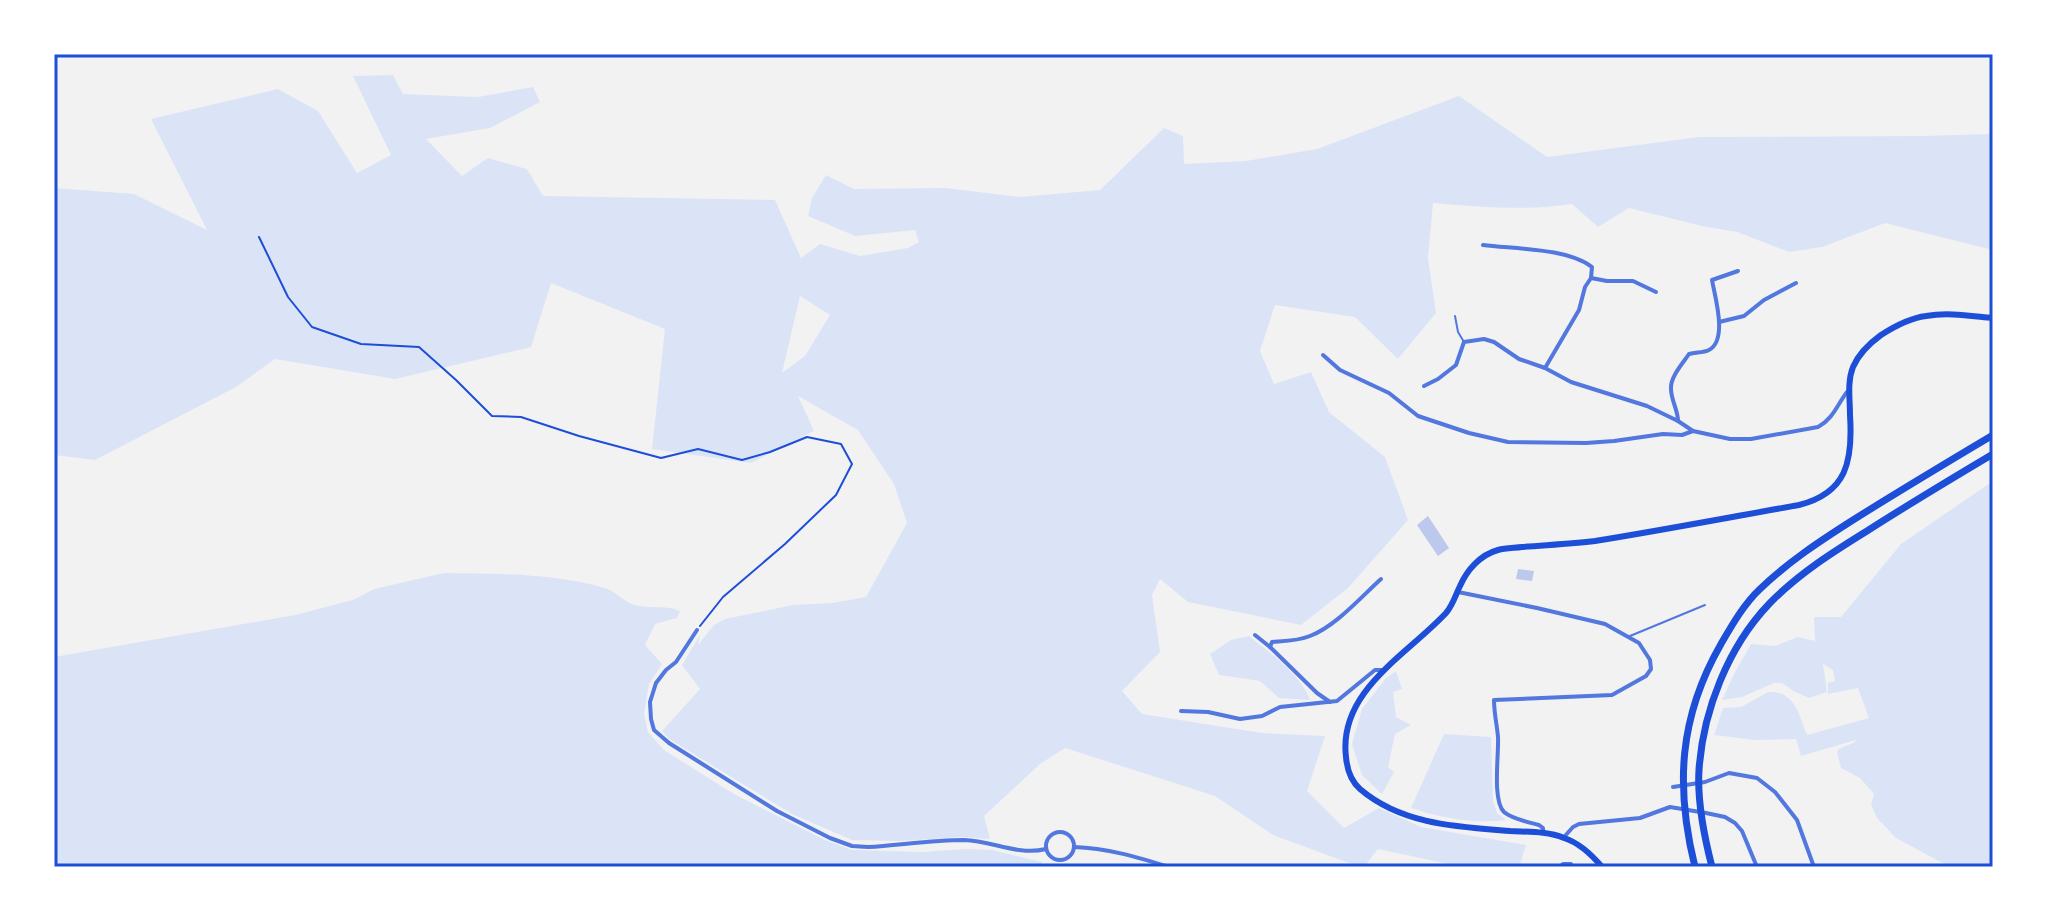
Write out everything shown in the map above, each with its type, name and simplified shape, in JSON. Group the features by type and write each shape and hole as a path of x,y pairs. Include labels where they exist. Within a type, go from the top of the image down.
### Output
{"highway":[{"path":"1695,867 1684,802 1683,765 1688,731 1711,661 1731,627 1758,591 1807,550 1993,435"},
{"path":"1712,867 1700,799 1703,739 1713,699 1732,657 1753,623 1770,603 1818,562 1993,454"}],"main road":[{"path":"1602,867 1580,846 1564,837 1423,821 1375,800 1359,788 1347,769 1347,734 1361,697 1384,670 1442,617 1452,605 1471,567 1498,550 1592,541 1799,505 1824,496 1837,484 1845,467 1850,436 1849,390 1854,366 1864,349 1900,324 1927,315 1993,318"}],"street":[{"path":"1483,245 1572,257 1592,267 1591,278 1574,322 1545,368"},
{"path":"1678,421 1671,390 1672,380 1689,354 1712,348 1716,343 1719,322 1712,280 1738,271"},
{"path":"1591,278 1633,281 1656,292"},
{"path":"1719,322 1744,316 1764,300 1796,283"},
{"path":"1424,386 1456,365 1464,342 1484,339 1519,359 1571,382 1621,397 1678,421 1693,431 1730,439 1751,439 1818,427 1827,422 1849,390"},
{"path":"1323,355 1340,370 1389,393 1418,416 1443,426 1508,442 1600,442 1663,434 1682,435 1693,431"},
{"path":"1270,647 1272,642 1297,640 1324,630 1381,579"},
{"path":"1457,592 1605,624 1629,637 1644,649 1650,660 1651,669 1646,676 1618,692 1600,696 1494,700 1501,809 1539,825 1543,833"},
{"path":"697,630 676,662 656,683 650,702 651,719 654,730 669,743 727,780 777,811 852,846 963,840 1032,852 1046,849"},
{"path":"1255,635 1330,702"},
{"path":"1181,711 1208,712 1240,719 1262,716 1280,707 1337,701 1375,670 1384,670"},
{"path":"1673,787 1705,782 1729,773 1757,778 1775,792 1797,820 1814,867"},
{"path":"1564,837 1579,824 1640,818 1670,807 1725,817 1735,823 1742,831 1757,867"},
{"path":"1059,832 1071,837 1074,847 1071,855 1063,860 1054,859 1046,849 1050,836 1059,832"},
{"path":"1074,847 1124,853 1169,867"},
{"path":"1560,867 1571,864 1573,867"}],"lane":[{"path":"1455,316 1464,342"},
{"path":"1629,637 1705,605"}],"path":[{"path":"259,237 288,297 312,327 361,344 419,347 492,416 521,417 661,458 698,449 742,460 807,437 841,444 852,464 836,495 723,597 697,630"}],"shaded area":[{"path":"393,75 403,94 478,97 533,87 540,102 490,128 426,139 462,176 488,158 527,169 543,196 775,200 801,258 820,244 860,256 908,248 919,242 915,230 855,236 808,216 812,198 826,175 854,189 945,188 1020,197 1100,190 1164,128 1183,136 1184,164 1246,161 1317,149 1459,96 1547,157 1699,137 1993,134 1993,250 1885,223 1822,247 1789,252 1737,232 1629,208 1598,227 1572,204 1520,208 1433,203 1428,258 1436,313 1398,359 1355,317 1275,305 1260,351 1274,384 1311,372 1329,412 1385,457 1408,520 1348,588 1301,625 1188,602 1160,579 1152,595 1160,652 1122,691 1142,714 1262,733 1325,736 1307,791 1344,828 1379,808 1421,827 1526,845 1519,867 1463,867 1378,849 1364,867 1360,867 1273,835 1215,796 1065,748 1040,764 984,816 990,839 852,840 792,814 669,739 662,731 700,689 682,665 700,635 698,645 714,625 725,619 793,605 866,597 907,523 894,484 858,430 798,396 814,431 751,463 652,449 665,329 551,283 531,347 395,379 275,359 236,387 95,460 54,455 54,188 134,194 207,230 151,119 278,89 318,111 357,173 391,155 353,76","holes":["800,296 830,315 805,356 782,373"]},
{"path":"1993,481 1993,867 1950,867 1896,838 1877,818 1871,805 1874,794 1860,778 1841,768 1837,752 1856,740 1801,756 1796,739 1755,740 1714,735 1723,708 1741,707 1768,692 1777,692 1790,699 1807,735 1869,718 1858,688 1828,694 1828,683 1835,681 1833,670 1823,664 1827,692 1809,698 1782,683 1774,683 1742,697 1722,700 1751,644 1775,646 1798,637 1815,641 1814,617 1841,617 1901,544"},
{"path":"444,573 565,579 605,588 638,606 680,611 677,618 655,624 645,645 662,664 649,684 644,714 648,732 664,750 734,794 825,840 852,850 992,850 1042,862 1042,867 54,867 54,657 295,615 353,600 374,589"},
{"path":"1249,636 1292,673 1310,700 1279,698 1260,681 1219,675 1210,654 1231,640"},
{"path":"1396,671 1402,689 1393,692 1396,717 1411,725 1395,734 1388,767 1394,772 1382,794 1362,775 1352,744 1362,709 1386,678"},
{"path":"1444,734 1491,737 1493,801 1497,813 1506,820 1458,819 1411,808"}],"building":[{"path":"1428,516 1449,548 1438,556 1417,525"},
{"path":"1518,569 1534,571 1532,581 1516,579"}]}
